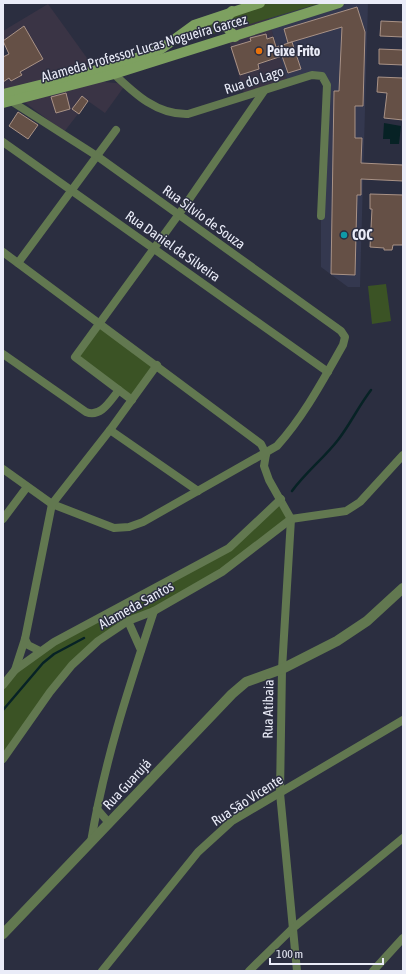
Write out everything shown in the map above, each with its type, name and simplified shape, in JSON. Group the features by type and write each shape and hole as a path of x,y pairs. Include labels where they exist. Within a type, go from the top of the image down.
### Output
{"main road":[{"name":"Alameda Professor Lucas Nogueira Garcez","path":"3,94 80,75 146,55 161,49 194,25 232,11 260,3"},
{"name":"Alameda Professor Lucas Nogueira Garcez","path":"7,102 114,74 339,3"},
{"path":"232,11 227,18 225,25 235,37"}],"street":[{"name":"Rua do Lago","path":"114,74 131,90 154,106 176,115 188,114 312,75 322,76 327,85 321,216"},
{"path":"132,400 75,357 264,91"},
{"name":"Rua Silvio de Souza","path":"7,102 97,156 340,331 345,337 343,345 328,372"},
{"path":"18,263 116,130"},
{"name":"Rua Daniel da Silveira","path":"3,142 328,372"},
{"path":"3,252 100,322 261,444 266,454 264,466 291,519 346,511 360,502 401,459"},
{"path":"3,354 86,412 93,415 100,412 120,390"},
{"path":"15,670 24,639 52,504 110,430 157,366"},
{"path":"3,470 52,504 114,528 129,527 143,522 266,454 277,446 290,431 328,372"},
{"path":"110,430 198,491"},
{"path":"3,518 27,487"},
{"path":"3,685 15,670 40,651 229,548 281,500"},
{"name":"Alameda Santos","path":"3,759 50,692 72,665 98,641 128,621 154,611 222,572 291,519"},
{"name":"Rua Atibaia","path":"291,519 282,669 280,793 297,971"},
{"name":"Rua Guarujá","path":"3,934 232,694 246,682 282,669 337,641 367,621 403,588"},
{"path":"91,842 96,809 114,737 154,611"},
{"path":"128,621 141,650"},
{"path":"24,639 28,645 40,651"},
{"name":"Rua São Vicente","path":"102,971 198,852 215,835 232,821 403,720"},
{"path":"96,809 109,823"},
{"path":"249,971 292,929 403,838"},
{"path":"373,971 403,938"}],"shaded area":[{"path":"321,3 368,3 360,287 348,287 321,267 321,216 327,85 322,76 288,83 268,18"},
{"path":"48,4 92,65 21,89 84,80 126,84 105,113 88,101 64,132 11,92 3,94 3,57 9,54 3,43 3,31"},
{"path":"268,18 288,83 245,97 226,31"},
{"path":"384,123 401,126 399,144 390,144 390,139 383,139"}],"green space":[{"path":"261,3 321,3 226,31 183,40 196,29"},
{"path":"386,284 391,321 372,324 368,286"},
{"path":"100,323 157,365 132,400 75,357"},
{"path":"281,499 291,519 222,572 128,621 72,665 3,759 3,685 40,651 213,557"}],"building":[{"path":"357,7 365,32 363,106 355,106 355,138 362,138 361,163 403,165 403,181 361,179 361,195 357,195 355,275 331,274 334,91 339,91 342,27 288,43 284,29"},
{"path":"381,21 403,22 403,37 380,36"},
{"path":"24,26 43,59 20,72 22,75 11,81 9,78 3,82 3,57 9,54 3,41"},
{"path":"266,34 267,39 273,37 276,47 292,42 301,69 288,73 282,56 258,64 259,69 240,75 231,47 251,41 250,38"},
{"path":"379,49 403,50 403,65 379,64"},
{"path":"378,77 403,78 403,120 384,118 387,93 377,92"},
{"path":"66,93 70,109 56,113 51,97"},
{"path":"82,96 88,101 79,114 72,109"},
{"path":"18,112 38,125 28,139 9,126"},
{"path":"370,194 403,195 403,245 393,245 392,250 370,247 372,209 370,209"}],"waterway":[{"path":"292,491 338,440 371,390"},
{"path":"3,710 43,663 54,654 84,638"}],"place":[{"name":"Peixe Frito","path":"259,51"},
{"name":"COC","path":"344,235"}]}
